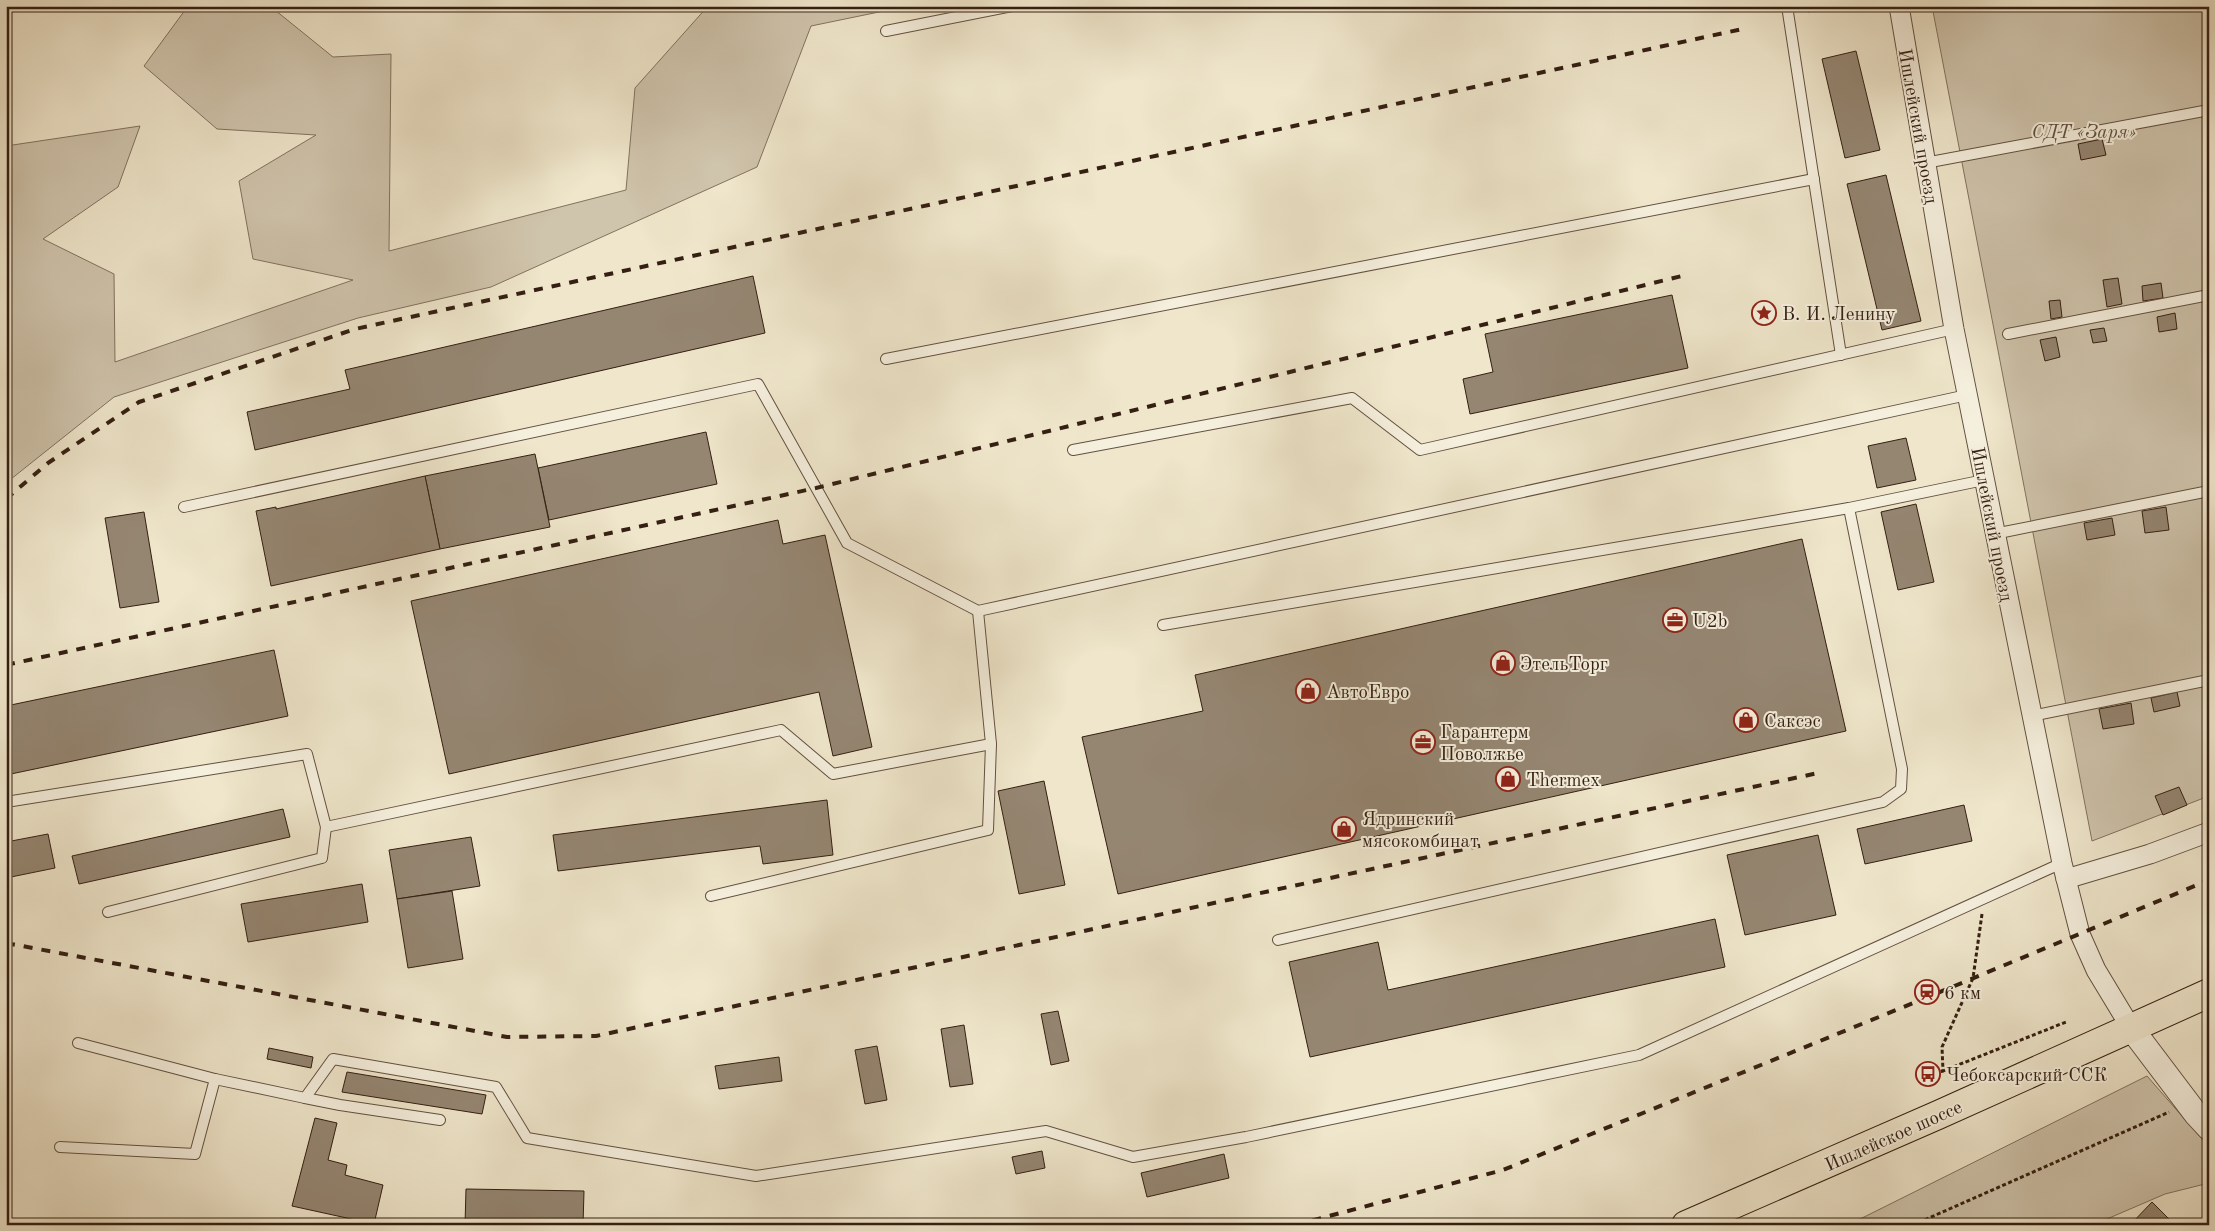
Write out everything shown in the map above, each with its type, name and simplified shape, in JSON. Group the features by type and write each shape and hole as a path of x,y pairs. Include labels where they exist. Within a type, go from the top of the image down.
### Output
{"main road":[{"name":"Ишлейское шоссе","path":"1686,1225 1938,1116 2209,993"}],"street":[{"name":"Ишлейский проезд","path":"1899,6 1954,329 1994,534 2064,871 2080,934 2096,970 2131,1028"},
{"path":"2064,871 2150,854 2209,832"},
{"path":"2131,1028 2196,1114 2209,1128"}],"lane":[{"path":"886,31 1012,6"},
{"path":"1787,6 1841,354"},
{"path":"1925,163 2209,110"},
{"path":"886,358 1814,179"},
{"path":"2008,334 2209,295"},
{"path":"1073,450 1352,398 1420,450 1954,329"},
{"path":"184,507 758,384 847,543 978,612 1967,395"},
{"path":"1163,625 1849,508 1984,480"},
{"path":"1994,534 2209,491"},
{"path":"1278,940 1883,802 1901,789 1902,769 1849,508"},
{"path":"711,896 988,830 991,744 978,612"},
{"path":"2031,716 2209,680"},
{"path":"326,826 781,730 833,774 991,744"},
{"path":"6,802 307,754 326,826 322,858 108,912"},
{"path":"305,1098 333,1059 342,1060 496,1087 527,1138 756,1176 1046,1131 1133,1157 1246,1137 1639,1055 1985,898 2064,871"},
{"path":"78,1043 215,1079 340,1105 440,1120"},
{"path":"60,1147 195,1154 215,1079"}],"path":[{"path":"1943,1071 1942,1047 1973,978 1985,898"},
{"path":"1928,1074 1943,1071 2066,1022"},
{"path":"1913,1225 2169,1111"}],"green space":[{"path":"188,6 270,6 333,57 391,54 389,251 626,190 635,88 708,6 908,6 811,26 757,167 491,287 358,318 114,397 6,483 6,146 140,126 118,187 43,239 114,274 115,362 353,280 253,259 239,181 316,135 217,129 144,66"},
{"name":"СДТ «Заря»","path":"1932,6 2209,6 2209,796 2092,841"},
{"path":"2147,1076 2209,1147 2209,1183 2165,1194 2093,1225 1848,1225"}],"building":[{"path":"1807,6 1838,6 1808,12"},
{"path":"1856,51 1880,150 1845,158 1822,59"},
{"path":"2102,139 2106,155 2081,160 2078,144"},
{"path":"1886,175 1921,321 1882,330 1847,184"},
{"path":"753,276 765,333 255,450 247,412 350,389 345,370"},
{"path":"2118,278 2122,304 2107,307 2103,280"},
{"path":"2161,283 2163,298 2143,301 2142,286"},
{"path":"1672,295 1688,368 1470,414 1463,379 1493,372 1485,334"},
{"path":"2060,300 2062,317 2051,319 2049,301"},
{"path":"2175,313 2177,329 2159,332 2157,317"},
{"path":"2104,328 2107,341 2093,343 2090,330"},
{"path":"2056,337 2060,357 2045,361 2040,340"},
{"path":"706,432 717,484 549,520 538,468"},
{"path":"1906,438 1916,480 1877,488 1868,446"},
{"path":"535,454 550,527 440,549 425,476"},
{"path":"425,476 440,549 271,586 256,511 276,507 276,509"},
{"path":"1916,504 1934,582 1898,590 1881,512"},
{"path":"2166,507 2169,530 2145,533 2142,511"},
{"path":"144,512 159,602 120,608 105,518"},
{"path":"2112,518 2115,535 2087,540 2084,523"},
{"path":"778,520 783,544 825,535 872,747 833,756 819,692 449,774 411,601"},
{"path":"1802,539 1846,731 1118,894 1082,737 1203,711 1195,675"},
{"path":"274,650 288,716 6,775 6,706"},
{"path":"2177,692 2180,706 2154,712 2151,698"},
{"path":"2131,703 2134,724 2103,729 2099,709"},
{"path":"1044,781 1065,885 1019,894 998,791"},
{"path":"2179,787 2187,805 2163,815 2155,796"},
{"path":"827,800 833,855 763,864 760,846 558,871 553,835"},
{"path":"1964,805 1972,841 1865,864 1857,829"},
{"path":"283,809 290,837 79,884 72,856"},
{"path":"48,834 55,868 6,878 6,842"},
{"path":"1818,835 1836,915 1745,935 1727,855"},
{"path":"471,837 480,886 397,899 389,850"},
{"path":"362,884 368,922 248,942 241,904"},
{"path":"452,891 463,959 408,968 397,899"},
{"path":"1715,919 1725,967 1310,1057 1289,962 1378,942 1388,990"},
{"path":"1058,1011 1069,1061 1051,1065 1041,1014"},
{"path":"964,1025 973,1084 950,1087 941,1029"},
{"path":"877,1046 887,1100 865,1104 855,1050"},
{"path":"269,1048 313,1057 311,1068 267,1059"},
{"path":"779,1057 782,1081 719,1089 715,1066"},
{"path":"347,1072 486,1095 482,1114 342,1092"},
{"path":"315,1118 337,1123 328,1160 347,1165 345,1175 383,1185 374,1224 292,1206"},
{"path":"1042,1151 1045,1168 1016,1174 1012,1157"},
{"path":"1224,1154 1229,1178 1147,1197 1141,1173"},
{"path":"466,1189 584,1191 583,1225 465,1225"},
{"path":"2152,1202 2175,1225 2130,1225"}],"railway":[{"path":"6,499 48,463 139,402 355,329 1747,28"},
{"path":"6,665 816,488 1686,275"},
{"path":"6,943 507,1037 596,1036 1818,773"},
{"path":"1295,1225 1503,1170 2209,880"}],"place":[{"name":"В. И. Ленину","path":"1764,313"},
{"name":"U2b","path":"1675,620"},
{"name":"ЭтельТорг","path":"1503,663"},
{"name":"АвтоЕвро","path":"1308,691"},
{"name":"Саксэс","path":"1746,720"},
{"name":"Гарантерм Поволжье","path":"1423,742"},
{"name":"Thermex","path":"1508,779"},
{"name":"Ядринский мясокомбинат","path":"1344,829"},
{"name":"6 км","path":"1927,992"},
{"name":"Чебоксарский ССК","path":"1928,1074"}]}
